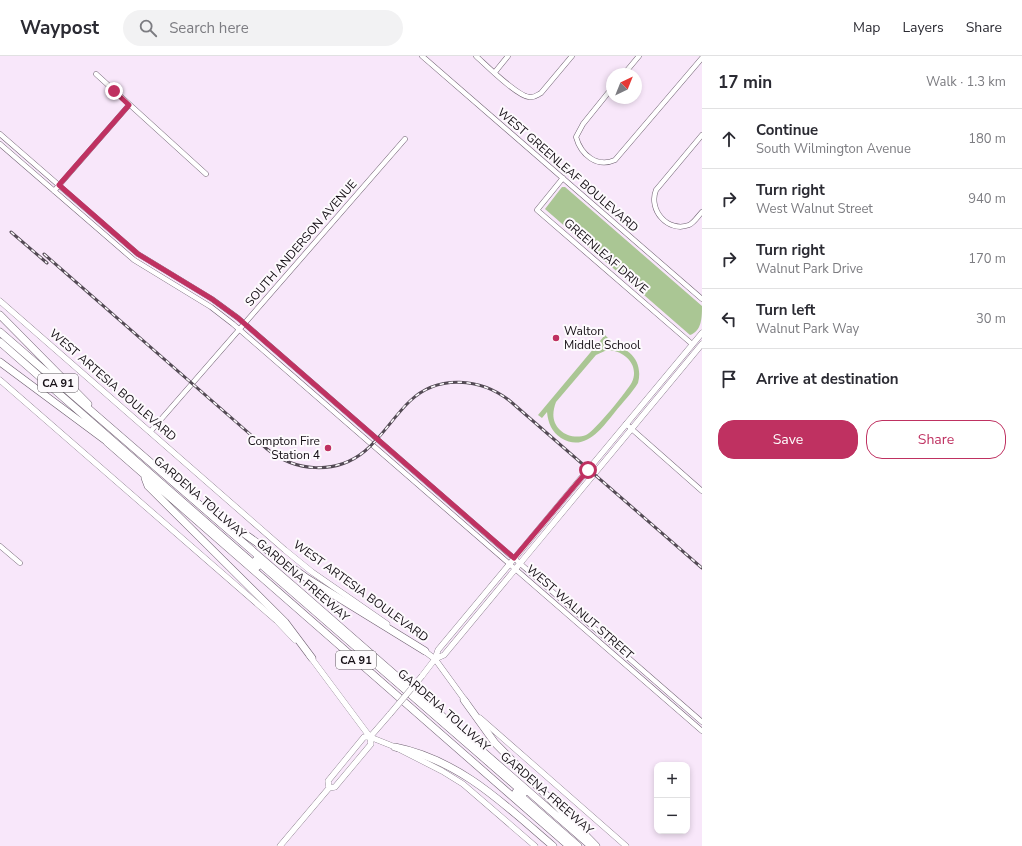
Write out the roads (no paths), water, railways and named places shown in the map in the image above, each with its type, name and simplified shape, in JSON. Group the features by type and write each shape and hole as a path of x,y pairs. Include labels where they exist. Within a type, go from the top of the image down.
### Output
{"highway":[{"path":"0,315 61,375 116,433"},
{"name":"GARDENA FREEWAY","path":"0,332 300,591 590,846"},
{"name":"GARDENA TOLLWAY","path":"0,338 584,846"},
{"name":"GARDENA TOLLWAY","path":"0,342 578,846"},
{"name":"CA 91","path":"0,348 143,475 569,846"},
{"path":"0,362 105,440"},
{"path":"143,475 148,486 285,622 312,658"},
{"path":"165,475 274,556 425,651"},
{"path":"464,700 495,743 596,846"},
{"path":"395,748 428,756 468,777 494,795 553,846"}],"main road":[{"name":"WEST ARTESIA BOULEVARD","path":"0,301 310,570 435,659 464,700 488,726 626,846"},
{"path":"370,738 422,676 435,659 438,650 702,333"},
{"path":"435,659 444,655 702,344"},
{"path":"0,380 277,621 312,658 370,738 371,744 335,786 329,788 280,846"},
{"path":"329,788 328,781 364,737 370,738 395,748 442,771 463,784 535,846"}],"street":[{"name":"WEST GREENLEAF BOULEVARD","path":"422,56 702,298"},
{"path":"476,56 522,94 529,97 541,93 572,56"},
{"path":"495,72 508,56"},
{"path":"629,68 639,56"},
{"path":"606,95 583,124 576,137 578,146 593,160 600,163 608,163 615,160 702,58"},
{"path":"96,74 206,174"},
{"path":"54,191 129,105"},
{"name":"WEST WALNUT STREET","path":"0,134 138,254 217,302 244,323 702,722"},
{"path":"702,135 656,190 653,197 656,211 662,218 674,225 681,227 690,225 702,212"},
{"name":"SOUTH ANDERSON AVENUE","path":"150,432 405,140"},
{"name":"WEST WALNUT STREET","path":"0,144 134,260 211,307 239,329 702,731"},
{"name":"GREENLEAF DRIVE","path":"563,178 538,210 692,344"},
{"path":"698,295 702,290"},
{"path":"626,424 702,491"},
{"path":"0,546 20,563"},
{"path":"560,608 565,602"},
{"path":"578,623 582,618"},
{"path":"591,635 596,629"},
{"path":"609,650 614,645"},
{"path":"625,664 630,659"},
{"path":"640,677 645,672"}],"railway":[{"path":"11,232 47,263"},
{"path":"44,254 278,457 303,466 316,468 341,464 354,459 365,451 404,407 421,392 433,386 446,383 460,382 473,384 499,393 510,401 702,568"}],"place":[{"name":"Walton Middle School","path":"556,338"},
{"name":"Compton Fire Station 4","path":"328,448"}]}
